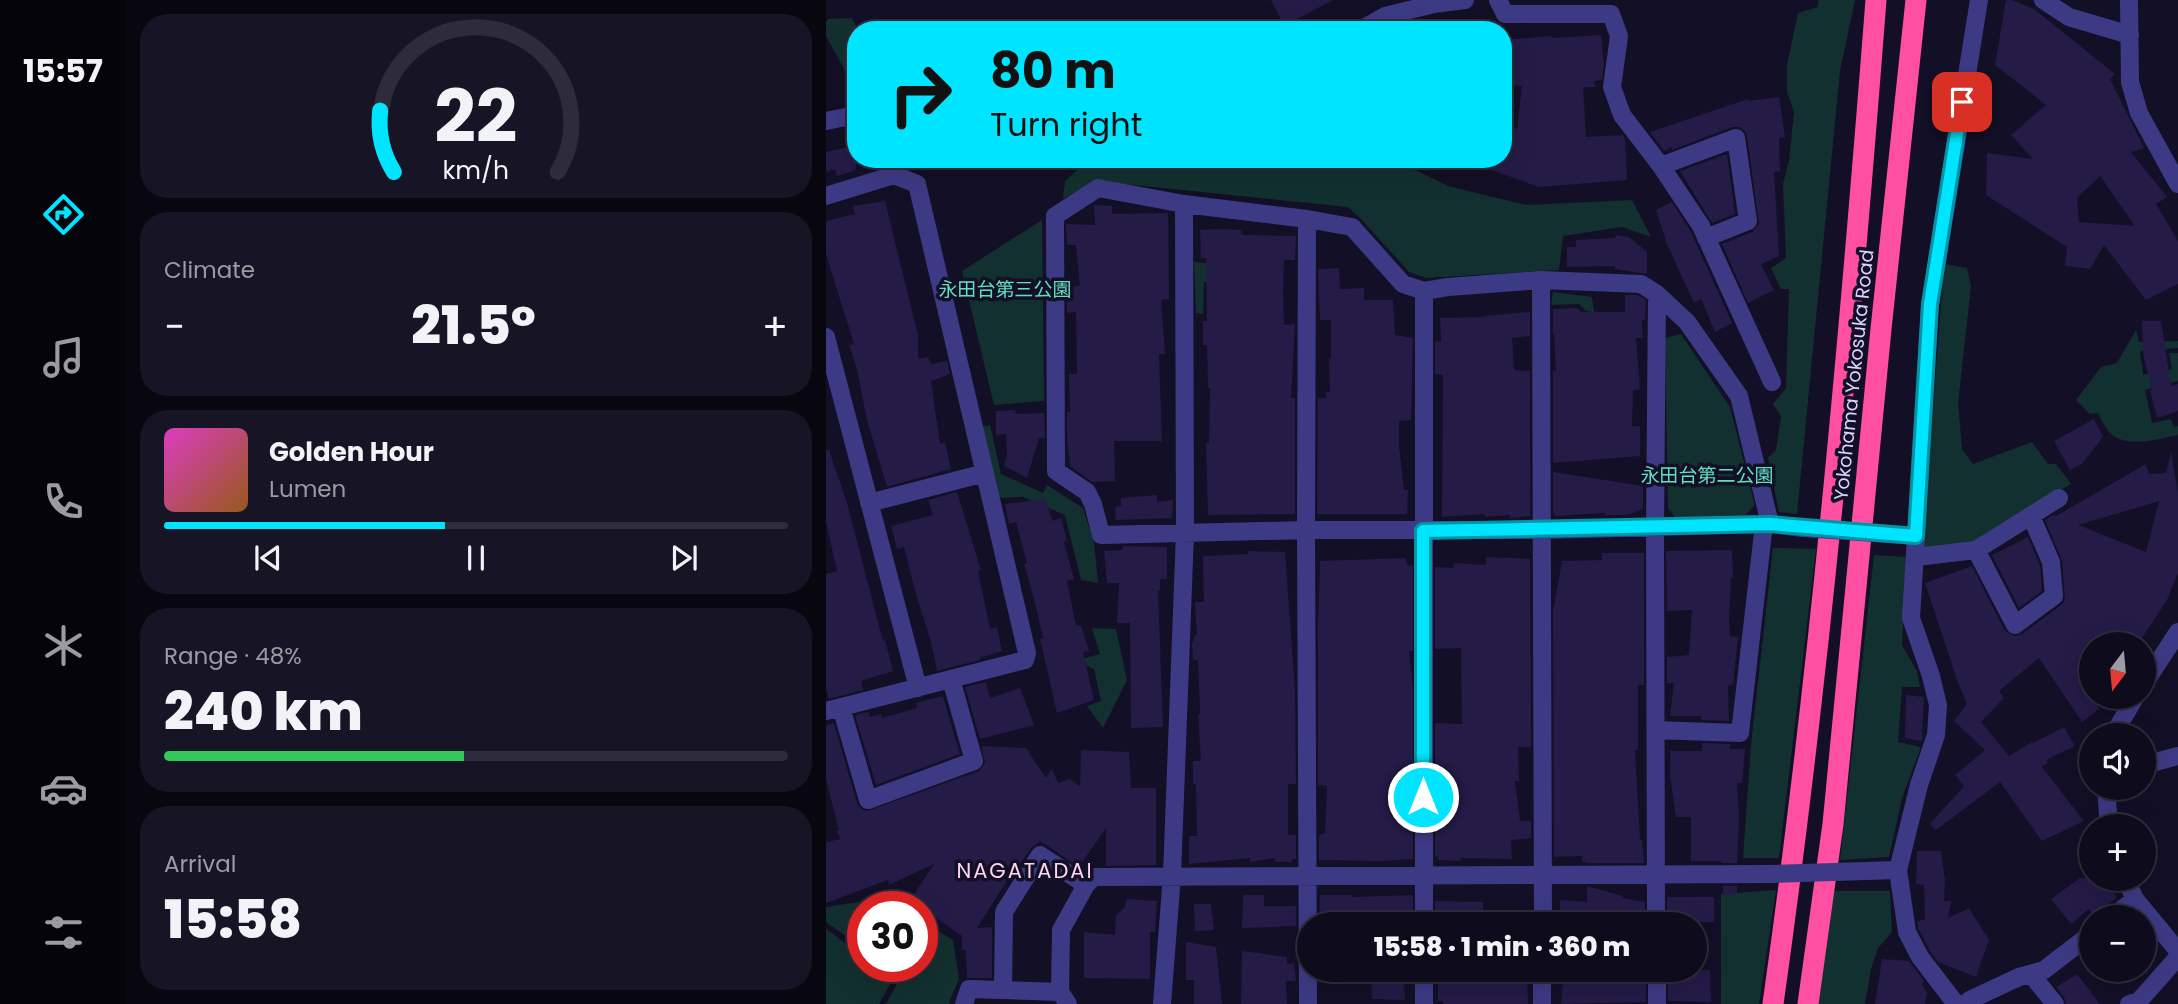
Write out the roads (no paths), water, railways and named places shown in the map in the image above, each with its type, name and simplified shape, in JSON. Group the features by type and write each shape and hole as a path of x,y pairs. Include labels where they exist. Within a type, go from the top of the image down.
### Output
{"highway":[{"name":"Yokohama Yokosuka Road","path":"1773,1004 1798,829 1852,311 1876,0"},
{"name":"Yokohama Yokosuka Road","path":"1808,1004 1833,824 1916,0"}],"street":[{"path":"1376,21 1432,2 1465,0"},
{"path":"1498,0 1505,14 1612,14 1619,36 1612,87 1622,115 1661,166 1701,226 1772,382"},
{"path":"1956,1004 1920,957 1907,932 1898,870 1937,725 1938,705 1931,676 1911,618 1930,304 1979,0"},
{"path":"2043,0 2069,17 2130,35"},
{"path":"2129,0 2130,82 2139,113 2178,184"},
{"path":"826,121 847,117"},
{"path":"1661,166 1736,138 1748,221 1706,238"},
{"path":"826,196 894,175 917,184 1027,653 1025,660 834,709 868,800 974,761 951,679"},
{"path":"1656,730 1740,733 1767,524 1739,396 1687,322 1657,294 1641,284 1541,280 1424,291 1403,284 1353,227 1184,204 1098,188 1055,216 1056,471 1087,492 1101,535 1306,530 1543,530 1767,524 1916,536"},
{"path":"1162,1004 1172,876 1185,533 1184,204"},
{"path":"1307,219 1308,1004"},
{"path":"1541,280 1543,912"},
{"path":"1423,912 1424,291"},
{"path":"1656,912 1657,294"},
{"path":"826,337 829,361 918,688"},
{"path":"869,503 985,473"},
{"path":"1916,557 1976,550 2059,498"},
{"path":"1976,550 2015,625 2054,596 2051,562 2031,516"},
{"path":"2156,666 2178,632"},
{"path":"2156,762 2178,757"},
{"path":"1003,990 1004,912 1040,855 1086,885"},
{"path":"964,1004 969,989 1003,990 1064,998 1062,930 1086,885 1094,877 1770,874 1898,870"},
{"path":"2131,891 2178,951"},
{"path":"2127,905 2135,899"},
{"path":"1965,1004 2045,970 2079,943"},
{"path":"2129,1004 2140,1001 2178,957"},
{"path":"2031,974 2055,1004"},
{"path":"1424,982 1424,1004"},
{"path":"1542,982 1542,1004"},
{"path":"1657,982 1657,1004"}],"district":[{"name":"NAGATADAI","path":"1025,870"}],"park label":[{"name":"永田台第三公園","path":"1005,289"},
{"name":"永田台第二公園","path":"1707,475"}]}
